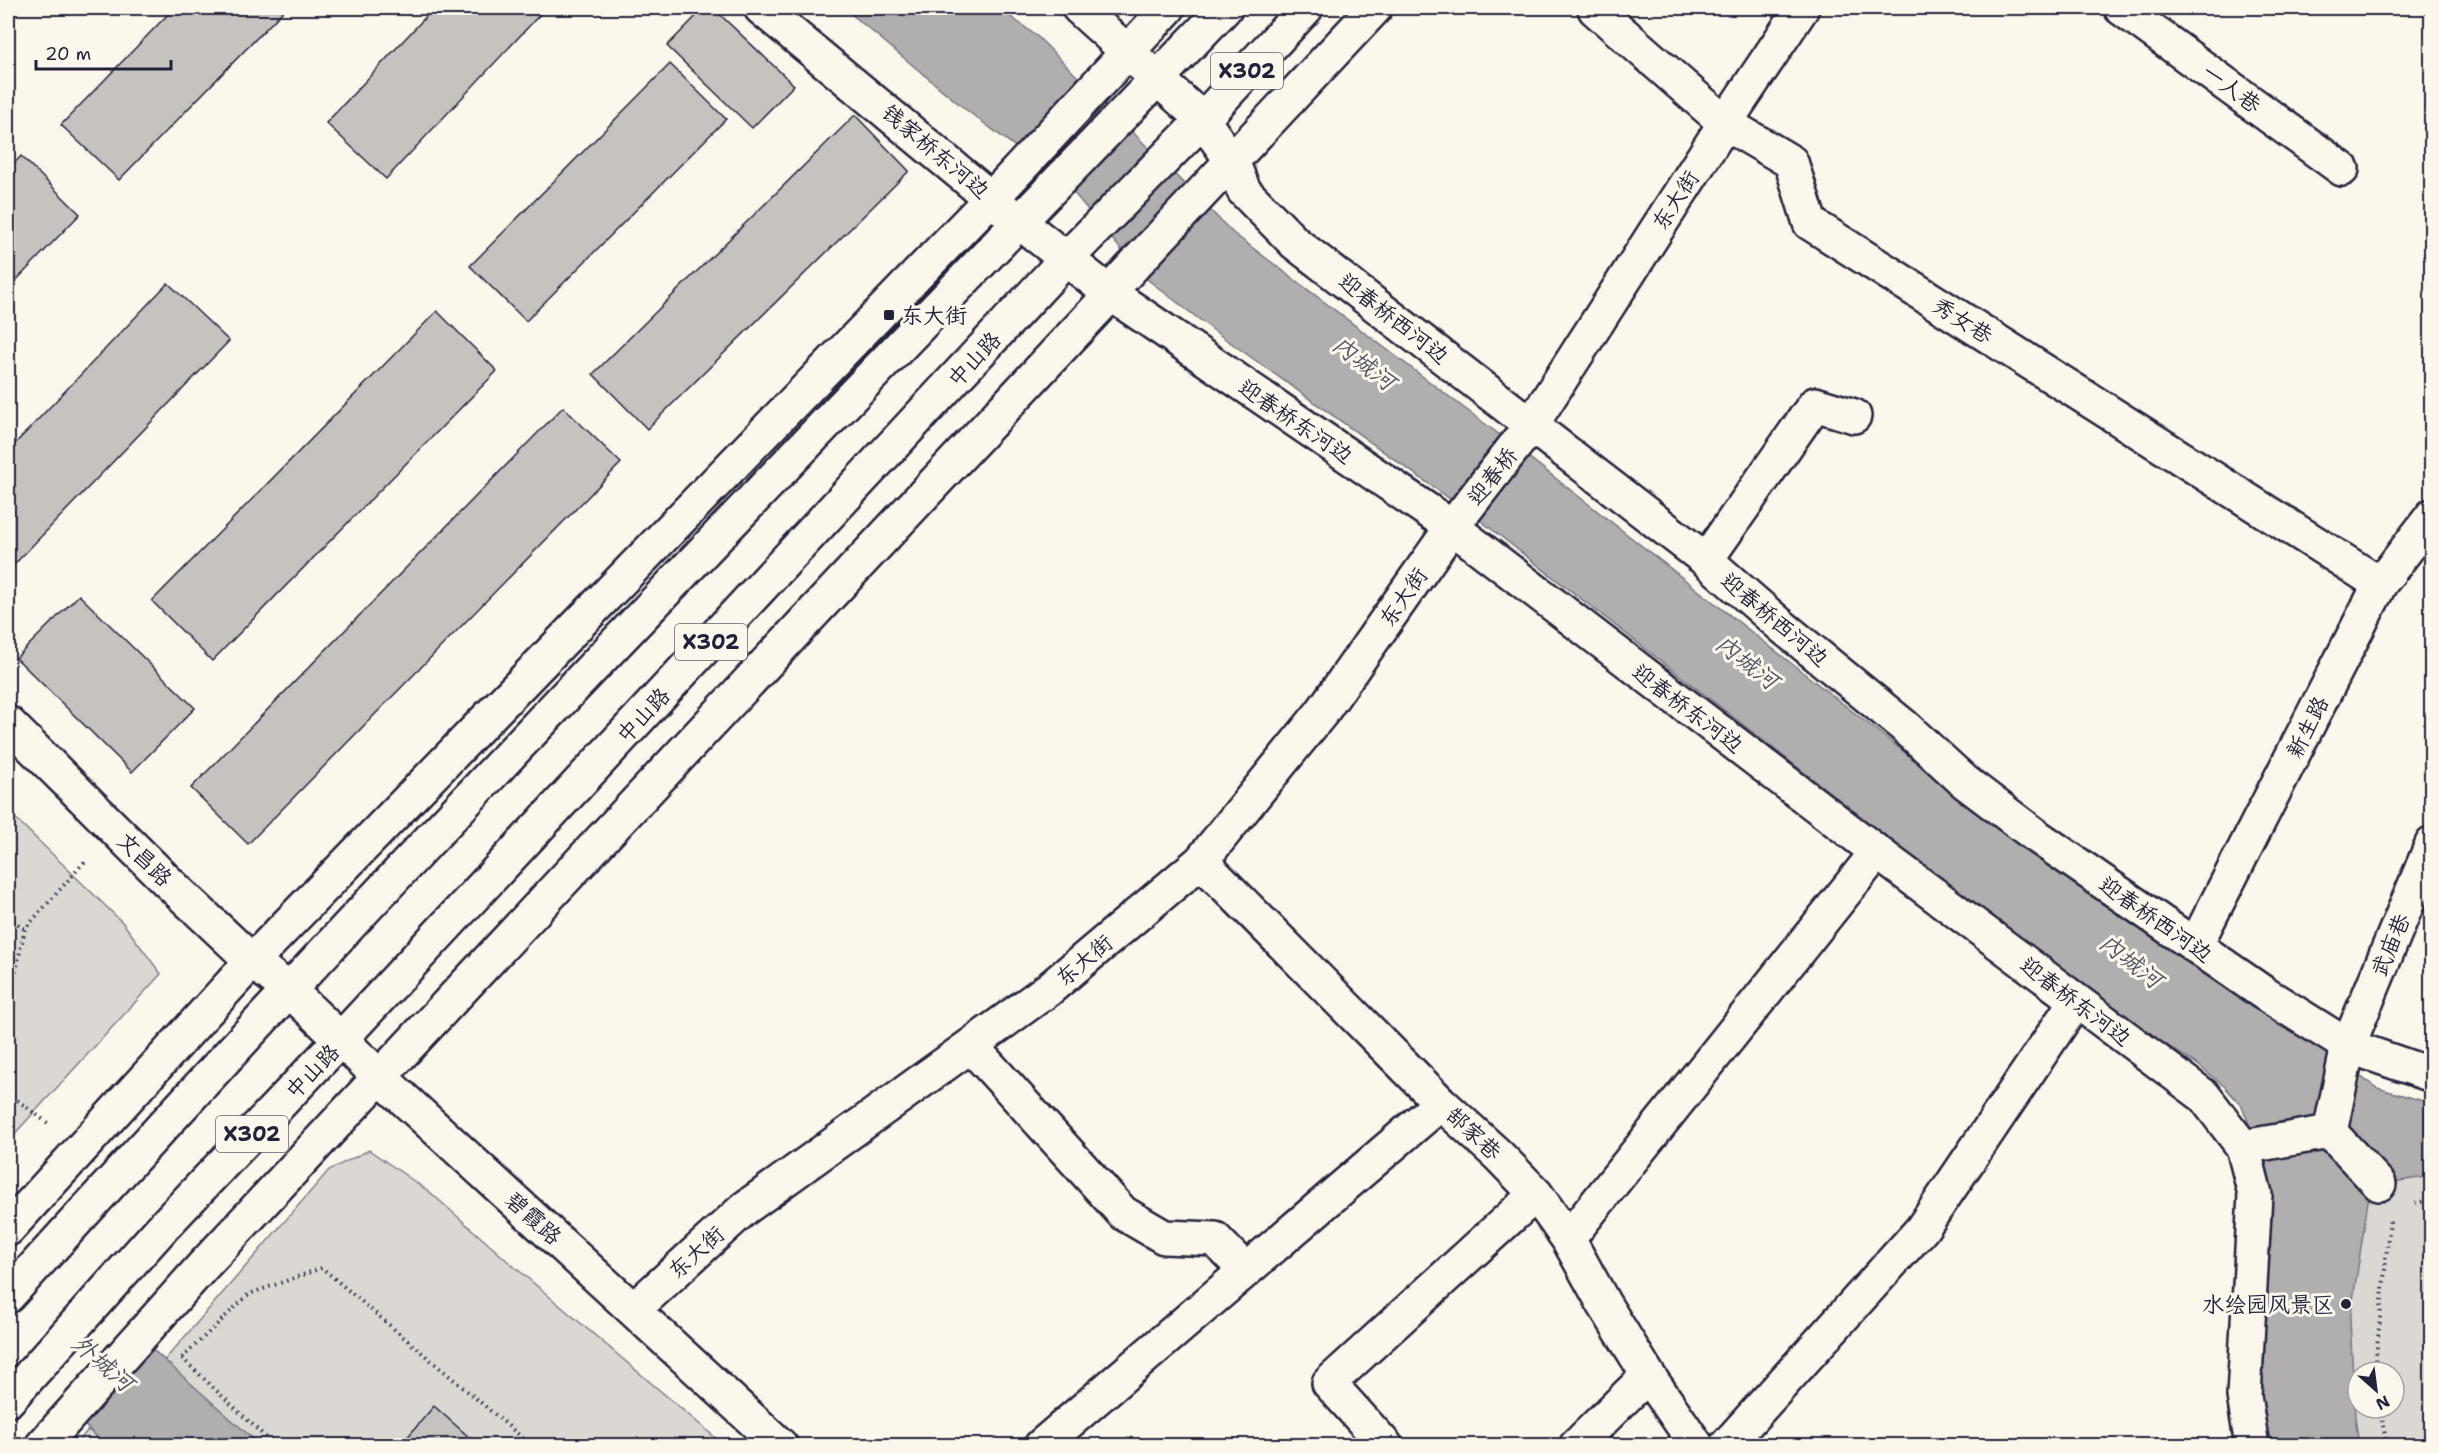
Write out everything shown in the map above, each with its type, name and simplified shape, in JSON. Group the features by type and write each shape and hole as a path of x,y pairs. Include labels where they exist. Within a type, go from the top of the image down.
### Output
{"street":[{"name":"钱家桥东河边","path":"761,8 999,189 1117,286"},
{"name":"迎春桥西河边","path":"1079,8 1120,59 1195,127 1244,191 1295,243 1706,560 1784,628 1904,726 1965,782 2035,835 2265,994 2348,1046 2432,1075"},
{"path":"8,1229 252,961 999,189 1168,8"},
{"name":"X302","path":"8,1296 288,989 1026,213 1225,8"},
{"name":"中山路","path":"8,1400 162,1228 341,1040 1074,252 1306,8"},
{"path":"42,1446 203,1266 381,1078 1375,8"},
{"name":"东大街","path":"1532,424 1725,123 1802,8"},
{"name":"一人巷","path":"2121,8 2342,169"},
{"name":"秀女巷","path":"1595,9 1725,123 1791,162 1810,223 2380,584"},
{"name":"迎春桥东河边","path":"1117,286 1452,527 1877,852 2205,1096 2243,1147"},
{"path":"1706,560 1815,405 1854,416"},
{"name":"迎春桥","path":"1452,527 1532,424"},
{"name":"新生路","path":"2195,946 2380,584 2432,516"},
{"name":"东大街","path":"633,1310 745,1208 1049,989 1201,861 1322,711 1452,527"},
{"name":"文昌路","path":"8,723 113,829 252,961 288,989"},
{"name":"武庙巷","path":"2330,1132 2348,1046 2432,844"},
{"path":"1568,1239 1877,852"},
{"name":"郜家巷","path":"1201,861 1441,1103 1498,1155 1536,1194 1568,1239 1604,1304 1648,1375 1697,1446"},
{"name":"碧霞路","path":"288,989 381,1078 781,1446"},
{"path":"1726,1446 1922,1229 2076,1001"},
{"path":"971,1046 1123,1213 1164,1237 1215,1239 1244,1269"},
{"path":"1041,1446 1244,1269 1441,1103"},
{"path":"2252,1446 2244,1396 2255,1194 2243,1147 2330,1132 2379,1184"},
{"path":"1386,1446 1329,1383 1536,1194"},
{"path":"1576,1446 1648,1375"}],"path":[{"path":"8,1007 26,929 113,829"},
{"path":"8,917 26,929"},
{"path":"8,1093 81,1149"},
{"path":"2409,1205 2432,1200"},
{"path":"2376,1360 2391,1217"},
{"path":"182,1358 249,1294 322,1268 532,1446"},
{"path":"174,1351 275,1446"},
{"path":"2382,1420 2387,1446"}],"shaded area":[{"path":"8,811 123,923 161,974 8,1141"},
{"name":"水绘园风景区","path":"2431,1136 2431,1445 2265,1446 2263,1235"},
{"path":"369,1150 431,1193 724,1445 260,1445 163,1362 329,1170"},
{"path":"88,1430 106,1445 74,1446"}],"water":[{"name":"内城河","path":"844,8 999,8 1038,37 1233,233 1517,448 2001,828 2278,1025 2315,1045 2377,1088 2431,1103 2431,1178 2379,1184 2368,1201 2350,1320 2352,1360 2346,1360 2346,1420 2355,1420 2359,1445 2265,1445 2256,1400 2267,1170 2242,1106 2224,1086 2198,1065 2135,1025 1954,889 1481,521 1217,333 1143,276 1069,187 965,109"},
{"name":"外城河","path":"8,1221 260,1445 106,1445 8,1355"}],"pier":[{"path":"8,1218 149,1344 76,1423 8,1359"}],"building":[{"path":"174,8 286,8 119,180 61,125"},
{"path":"434,8 546,8 386,179 326,123"},
{"path":"704,8 713,8 794,85 752,128 667,46"},
{"path":"670,64 726,119 526,321 470,266"},
{"path":"855,115 909,171 647,429 593,374"},
{"path":"21,156 80,214 8,289 8,170"},
{"path":"168,283 229,341 8,571 8,451"},
{"path":"437,311 497,371 212,661 152,601"},
{"path":"563,407 621,463 248,844 191,788"},
{"path":"79,595 195,708 132,772 16,658"},
{"path":"434,1406 479,1446 400,1446"}],"place":[{"name":"东大街","path":"889,315"},
{"name":"水绘园风景区","path":"2346,1304"}]}
